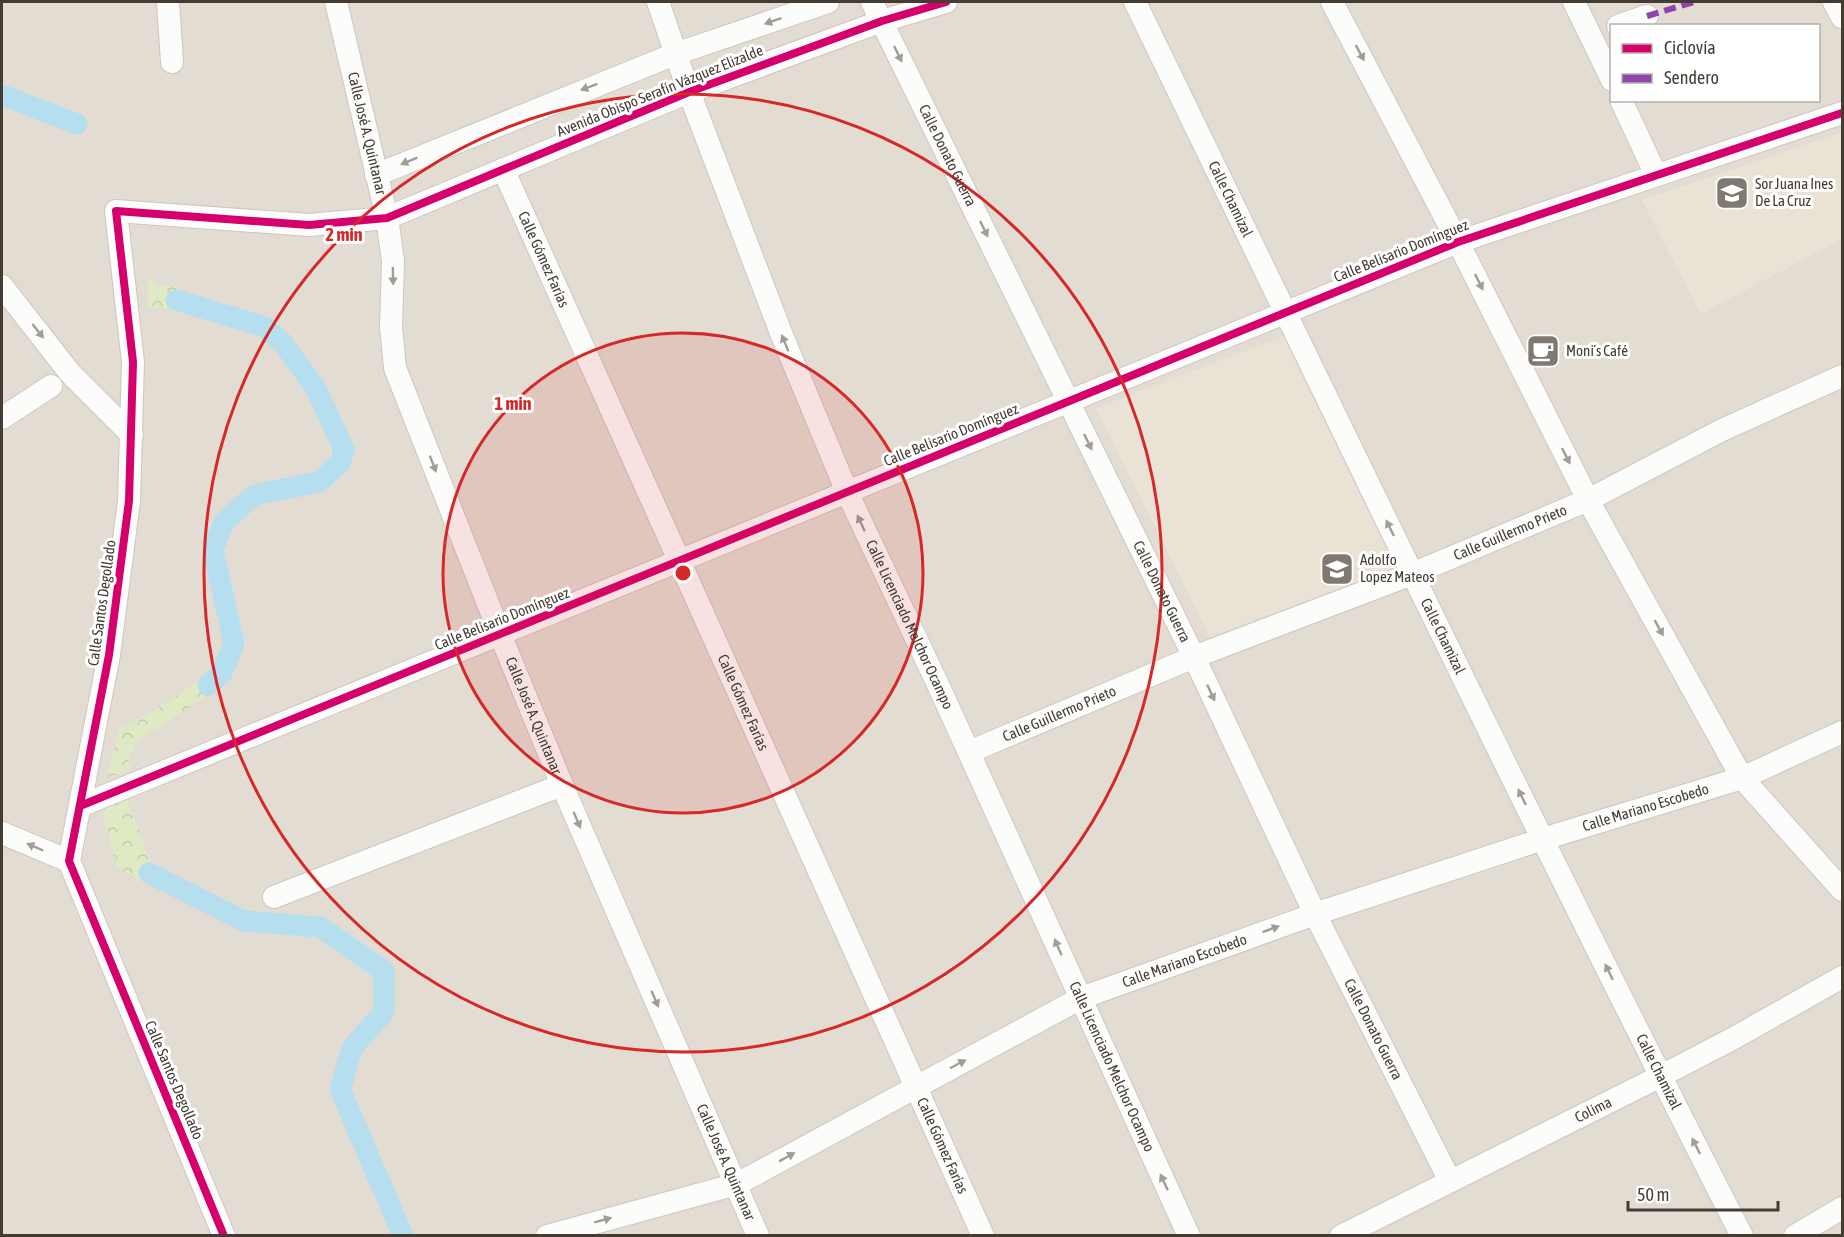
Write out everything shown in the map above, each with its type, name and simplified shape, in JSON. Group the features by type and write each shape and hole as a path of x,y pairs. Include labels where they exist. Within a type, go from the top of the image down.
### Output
{"street":[{"path":"168,2 172,62"},
{"name":"Calle José A. Quintanar","path":"336,2 387,218 393,261 391,327 395,368 562,785 758,1236"},
{"name":"Calle Licenciado Melchor Ocampo","path":"658,2 689,92 781,333 847,492 969,753 1189,1236"},
{"name":"Avenida Obispo Serafín Vázquez Elizalde","path":"376,175 675,54 828,2"},
{"name":"Avenida Obispo Serafín Vázquez Elizalde","path":"387,218 877,11 946,2"},
{"name":"Calle Chamizal","path":"1135,2 1412,574 1660,1076 1742,1236"},
{"path":"1332,2 1458,242 1588,500 1742,778 1842,890"},
{"path":"1574,2 1601,31 1610,75"},
{"path":"1834,2 1842,17"},
{"name":"Calle Donato Guerra","path":"877,11 1194,657 1315,914 1450,1181"},
{"path":"1624,24 1647,16"},
{"path":"1622,102 1656,176"},
{"name":"Calle Belisario Domínguez","path":"80,806 1458,242 1842,113"},
{"name":"Calle Gómez Farías","path":"503,169 983,1236"},
{"name":"Calle Santos Degollado","path":"224,1236 69,861 109,655 129,501 133,362 117,212 309,225 387,218"},
{"path":"2,286 70,373 132,435"},
{"name":"Calle Guillermo Prieto","path":"969,753 1194,657 1412,574 1588,500 1722,430 1842,376"},
{"path":"2,418 51,386"},
{"name":"Calle Mariano Escobedo","path":"547,1236 737,1184 1081,998 1315,914 1742,778 1842,732"},
{"path":"274,897 562,785"},
{"path":"2,833 69,861"},
{"name":"Colima","path":"1341,1236 1734,1038 1842,977"},
{"path":"1795,1236 1842,1208"}],"shaded area":[{"path":"2,2 1842,2 1842,1235 2,1235"},
{"path":"1842,132 1842,239 1701,314 1642,200"},
{"path":"1287,335 1399,566 1210,637 1096,408"}],"green space":[{"path":"148,277 159,285 178,287 175,309 148,307"},
{"path":"199,681 209,694 137,741 128,761 131,769 107,779 119,729 135,722"},
{"path":"126,797 154,871 147,884 117,867 103,813 108,806"}],"waterway":[{"path":"2,95 77,124"},
{"path":"176,300 265,327 283,343 316,389 344,449 341,462 319,482 254,495 224,522 213,550 234,644 222,673 208,685"},
{"path":"149,873 244,921 320,927 384,971 384,1012 352,1048 340,1089 403,1236"}],"marked path":[{"path":"1647,16 1694,2"}],"cycle path":[{"path":"224,1236 69,861 109,655 129,501 133,362 116,211 309,225 387,218 689,92 882,21 946,2"},
{"path":"80,806 1458,242 1842,113"}],"place":[{"name":"Sor Juana Ines De La Cruz","path":"1732,193"},
{"name":"Moni´s Café","path":"1543,351"},
{"name":"Adolfo Lopez Mateos","path":"1337,569"}]}
